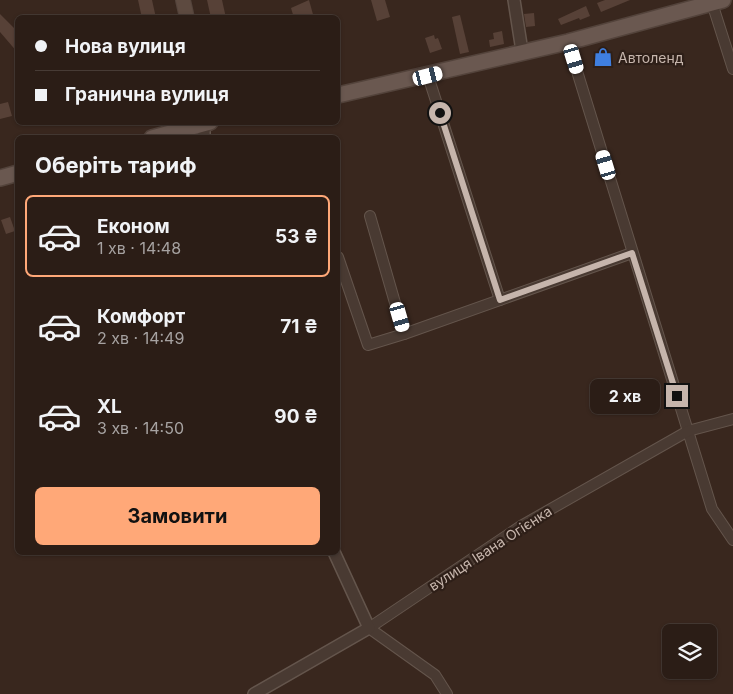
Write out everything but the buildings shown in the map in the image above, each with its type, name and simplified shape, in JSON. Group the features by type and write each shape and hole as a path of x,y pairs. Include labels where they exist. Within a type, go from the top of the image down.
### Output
{"main road":[{"path":"183,0 186,15"},
{"path":"340,95 428,76 522,51 568,42 717,1"},
{"path":"166,135 205,127"},
{"path":"0,178 15,174"}],"street":[{"path":"514,0 522,51"},
{"path":"717,1 733,70"},
{"path":"568,42 712,509 733,540"},
{"path":"428,76 500,300"},
{"path":"370,216 404,334"},
{"path":"340,262 368,345 632,253"},
{"name":"вулиця Івана Огієнка","path":"254,694 369,628 521,526 688,431 733,419"},
{"path":"335,555 369,628 435,675 447,694"}],"place":[{"name":"Автоленд","path":"603,57"}],"route":[{"path":"440,113 500,300 632,253 677,396"}]}
